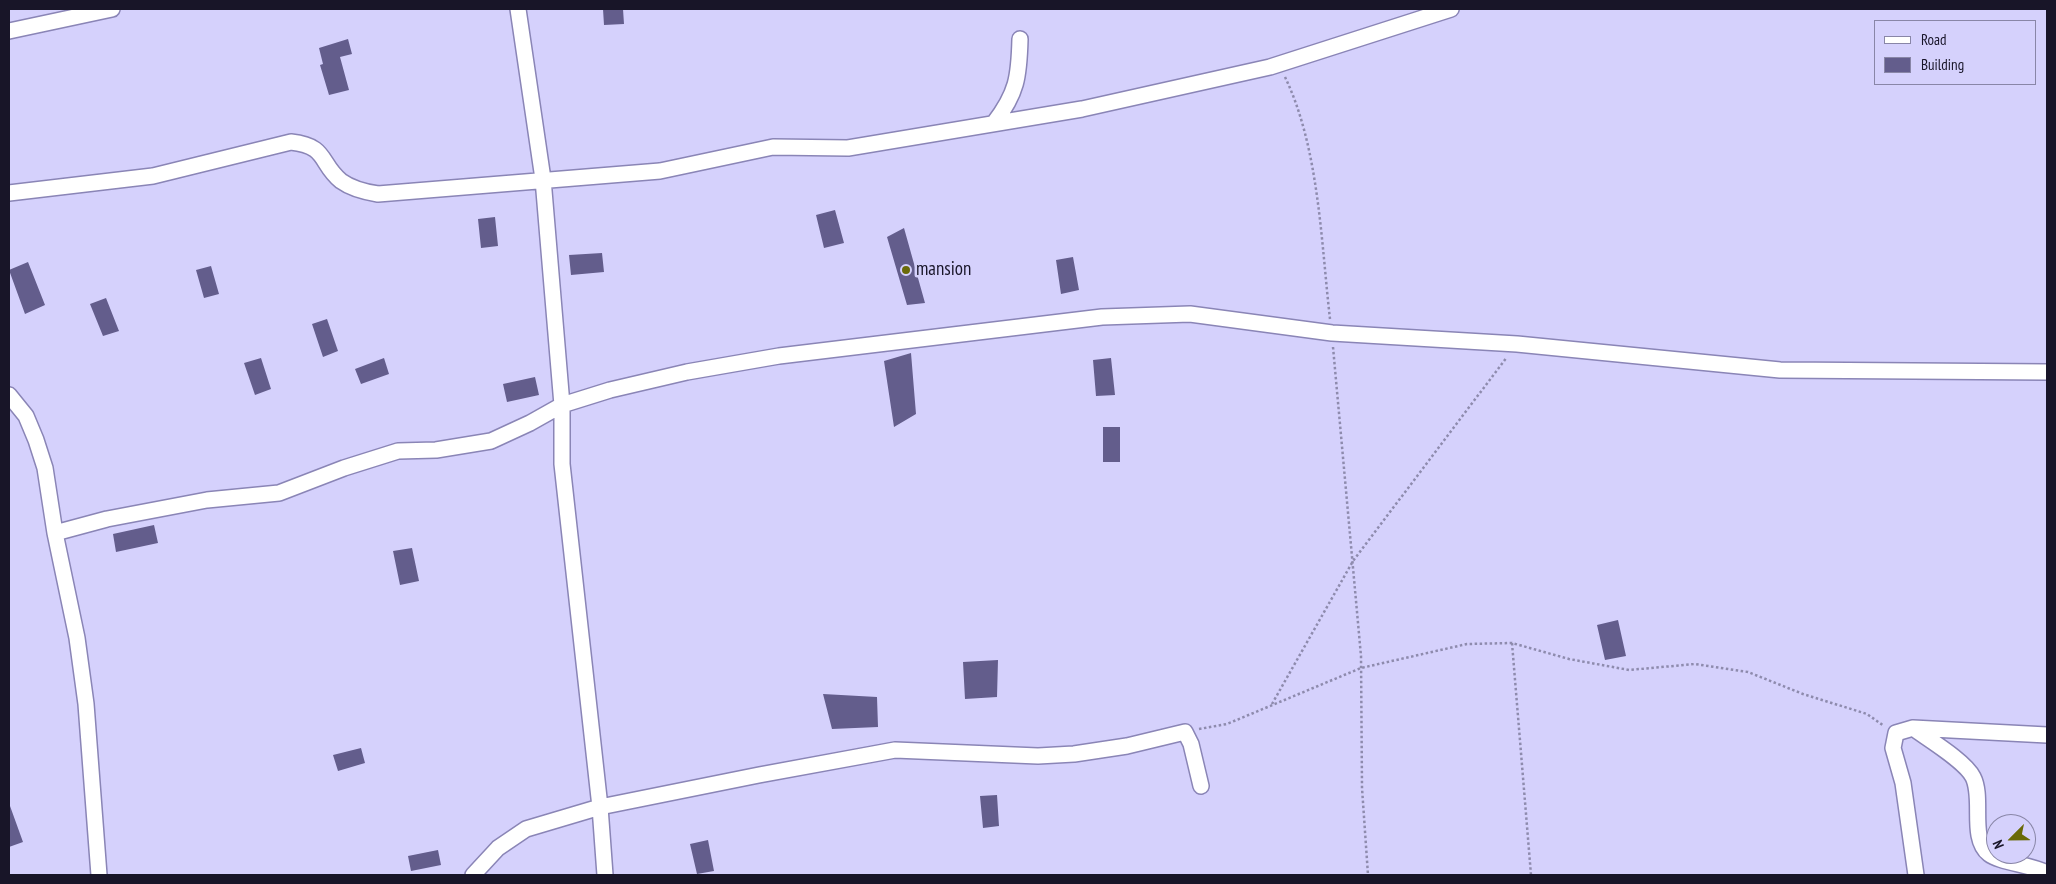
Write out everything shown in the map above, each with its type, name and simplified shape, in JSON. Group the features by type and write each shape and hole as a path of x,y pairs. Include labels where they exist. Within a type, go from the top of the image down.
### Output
{"street":[{"path":"9,31 112,9"},
{"path":"518,9 543,179 562,404 562,464 600,807 605,875"},
{"path":"9,193 145,177 291,142 313,146 339,180 362,191 378,194 398,194 543,179 660,171 773,147 848,148 1082,109 1279,64 1452,9"},
{"path":"994,123 1008,105 1016,82 1020,39"},
{"path":"55,532 107,519 207,500 279,493 398,450 436,450 492,441 530,423 562,404 610,390 687,372 778,356 1102,317 1190,314 1332,333 1517,344 1780,370 2047,372"},
{"path":"9,396 26,416 45,468 55,532 77,638 86,704 99,875"},
{"path":"1914,728 1960,762 1972,774 1978,787 1979,836 1983,848 1990,856 2039,869 2047,873"},
{"path":"1916,875 1904,783 1893,748 1896,733 1914,728 2047,735"},
{"path":"473,875 498,848 526,829 600,807 895,750 1038,756 1127,746 1185,732 1191,744 1201,786"}],"path":[{"path":"1279,64 1295,97 1312,167 1332,333 1362,668 1362,788 1368,875"},
{"path":"1272,705 1353,561 1517,344"},
{"path":"1512,643 1531,875"},
{"path":"1185,732 1227,724 1362,668 1467,644 1512,643 1569,659 1629,670 1695,664 1748,672 1803,694 1867,714 1896,733"}],"building":[{"path":"603,9 623,9 624,24 604,25"},
{"path":"348,39 352,54 340,57 349,90 329,95 320,65 323,64 319,48"},
{"path":"835,210 844,243 824,248 816,215"},
{"path":"495,217 498,246 481,248 478,219"},
{"name":"mansion","path":"904,228 925,303 907,305 887,237"},
{"path":"602,253 604,272 571,275 569,255"},
{"path":"1073,257 1079,290 1061,294 1056,260"},
{"path":"28,262 45,305 25,314 9,270"},
{"path":"211,266 219,294 204,298 196,270"},
{"path":"106,298 119,331 103,336 90,304"},
{"path":"327,319 338,351 323,357 312,324"},
{"path":"911,353 916,414 894,427 884,361"},
{"path":"261,358 271,389 255,395 244,363"},
{"path":"384,358 389,374 361,384 355,369"},
{"path":"1111,358 1115,395 1096,396 1093,360"},
{"path":"535,377 539,395 507,402 503,384"},
{"path":"1103,427 1120,427 1120,462 1103,462"},
{"path":"154,525 158,543 116,552 113,534"},
{"path":"412,548 419,581 400,585 393,551"},
{"path":"1618,620 1626,656 1605,660 1597,625"},
{"path":"998,660 997,697 965,699 963,662"},
{"path":"823,694 877,697 878,727 832,729"},
{"path":"361,748 365,763 338,771 333,755"},
{"path":"997,795 999,826 983,828 980,796"},
{"path":"9,806 23,842 9,847"},
{"path":"708,840 714,871 697,874 690,844"},
{"path":"438,850 441,865 411,871 408,856"}],"place":[{"name":"mansion","path":"906,270"}]}
